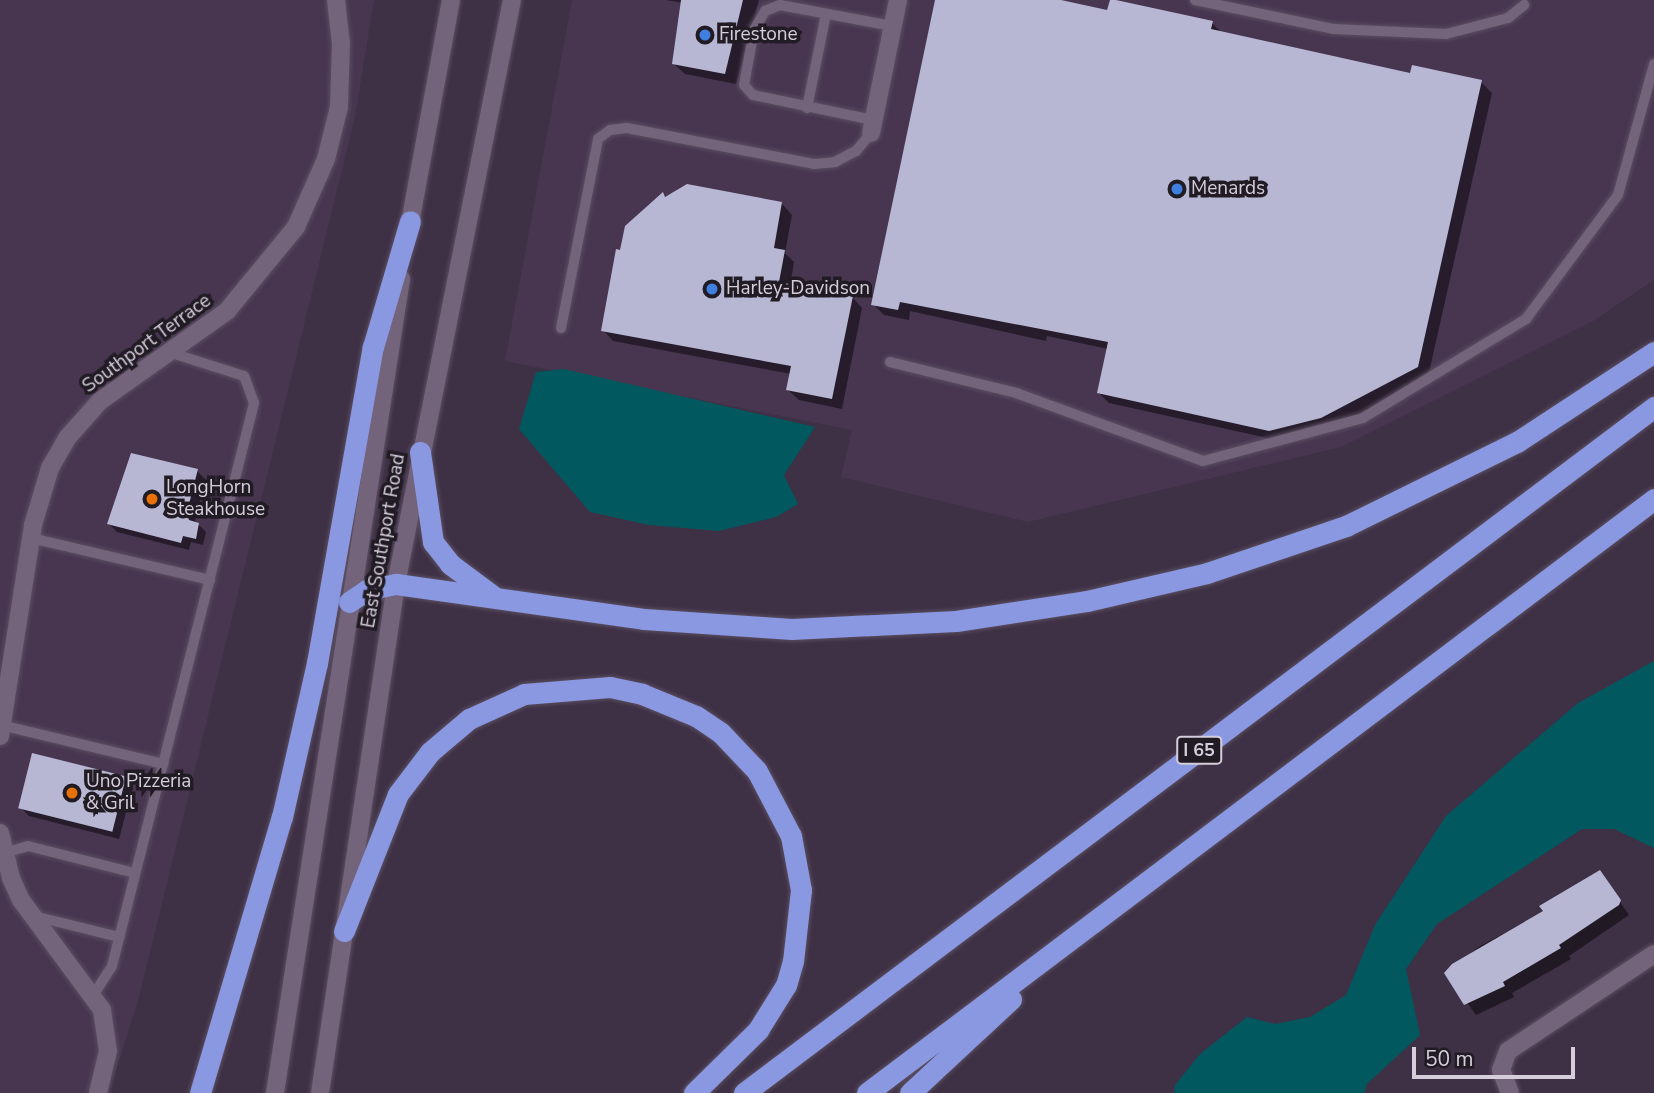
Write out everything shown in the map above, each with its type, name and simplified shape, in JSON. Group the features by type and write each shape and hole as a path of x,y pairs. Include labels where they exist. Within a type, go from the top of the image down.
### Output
{"highway":[{"path":"200,1093 282,817 317,663 373,347 410,221"},
{"path":"349,602 367,590 396,584 688,624 792,629 956,621 1133,592 1247,560 1394,505 1517,442 1654,352"},
{"name":"I 65","path":"744,1093 1654,407"},
{"path":"420,452 433,542 450,564 495,598"},
{"path":"867,1093 1654,499"},
{"path":"344,931 398,794 430,752 469,719 524,694 610,687 642,694 696,716 721,733 757,771 791,836 801,890 793,961 786,985 758,1031 694,1093"},
{"path":"910,1093 1100,917"}],"main road":[{"name":"Southport Terrace","path":"1,730 31,538 50,468 75,428 120,384 172,353 252,285 296,227 313,192 339,107 341,44 336,0"},
{"name":"East Southport Road","path":"275,1093 410,221 451,0"},
{"name":"East Southport Road","path":"320,1093 396,584 420,452 512,0"},
{"path":"872,126 898,0"},
{"path":"0,833 15,889 31,915 94,993 108,1045 98,1093"},
{"path":"1510,1093 1501,1070 1508,1051 1654,954"}],"lane":[{"path":"1195,0 1334,29 1446,34 1508,18 1524,5"},
{"path":"561,328 598,139 610,130 627,128 814,164 835,162 856,151 872,126 753,95 744,85 754,30 765,11 779,5 892,26"},
{"path":"807,108 826,14"},
{"path":"890,362 1016,393 1203,461 1363,418 1526,319 1618,195 1654,64"},
{"path":"94,993 112,966 254,402 244,376 172,353"},
{"path":"31,538 210,580"},
{"path":"1,730 163,764"},
{"path":"4,853 28,846 135,873"},
{"path":"31,915 119,937"}],"shaded area":[{"path":"0,0 374,0 355,117 139,997 109,1093 0,1093"},
{"path":"572,0 1654,0 1654,280 1593,321 1341,447 1028,522 841,477 852,430 505,361"},
{"path":"564,369 815,427 784,475 798,504 776,517 719,531 649,525 590,512 519,429 536,372"},
{"path":"1654,661 1654,848 1614,829 1582,829 1437,924 1406,969 1420,1035 1367,1084 1364,1093 1174,1093 1175,1085 1200,1054 1247,1017 1275,1024 1310,1017 1346,995 1375,925 1446,816 1578,703"}],"building":[{"name":"Firestone","path":"681,0 743,0 725,74 672,64"},
{"name":"Menards","path":"935,0 1061,0 1107,10 1110,0 1116,0 1213,21 1211,29 1410,73 1412,65 1482,80 1418,367 1321,418 1269,431 1097,393 1108,342 900,302 898,310 871,305"},
{"name":"Harley-Davidson","path":"687,184 782,202 774,248 785,250 779,282 853,296 832,399 786,390 791,366 601,331 616,249 620,250 625,226 663,192 665,197"},
{"name":"LongHorn Steakhouse","path":"131,453 198,469 187,512 189,520 199,523 196,539 183,536 181,543 107,524"},
{"name":"Uno Pizzeria & Gril","path":"32,753 126,776 112,832 18,808"},
{"path":"1600,870 1621,900 1619,905 1559,945 1561,948 1503,982 1505,986 1464,1005 1444,973 1452,964 1543,911 1539,906"}],"place":[{"name":"Firestone","path":"705,35"},
{"name":"Menards","path":"1177,189"},
{"name":"Harley-Davidson","path":"712,289"},
{"name":"LongHorn Steakhouse","path":"152,499"},
{"name":"Uno Pizzeria & Gril","path":"72,793"}]}
